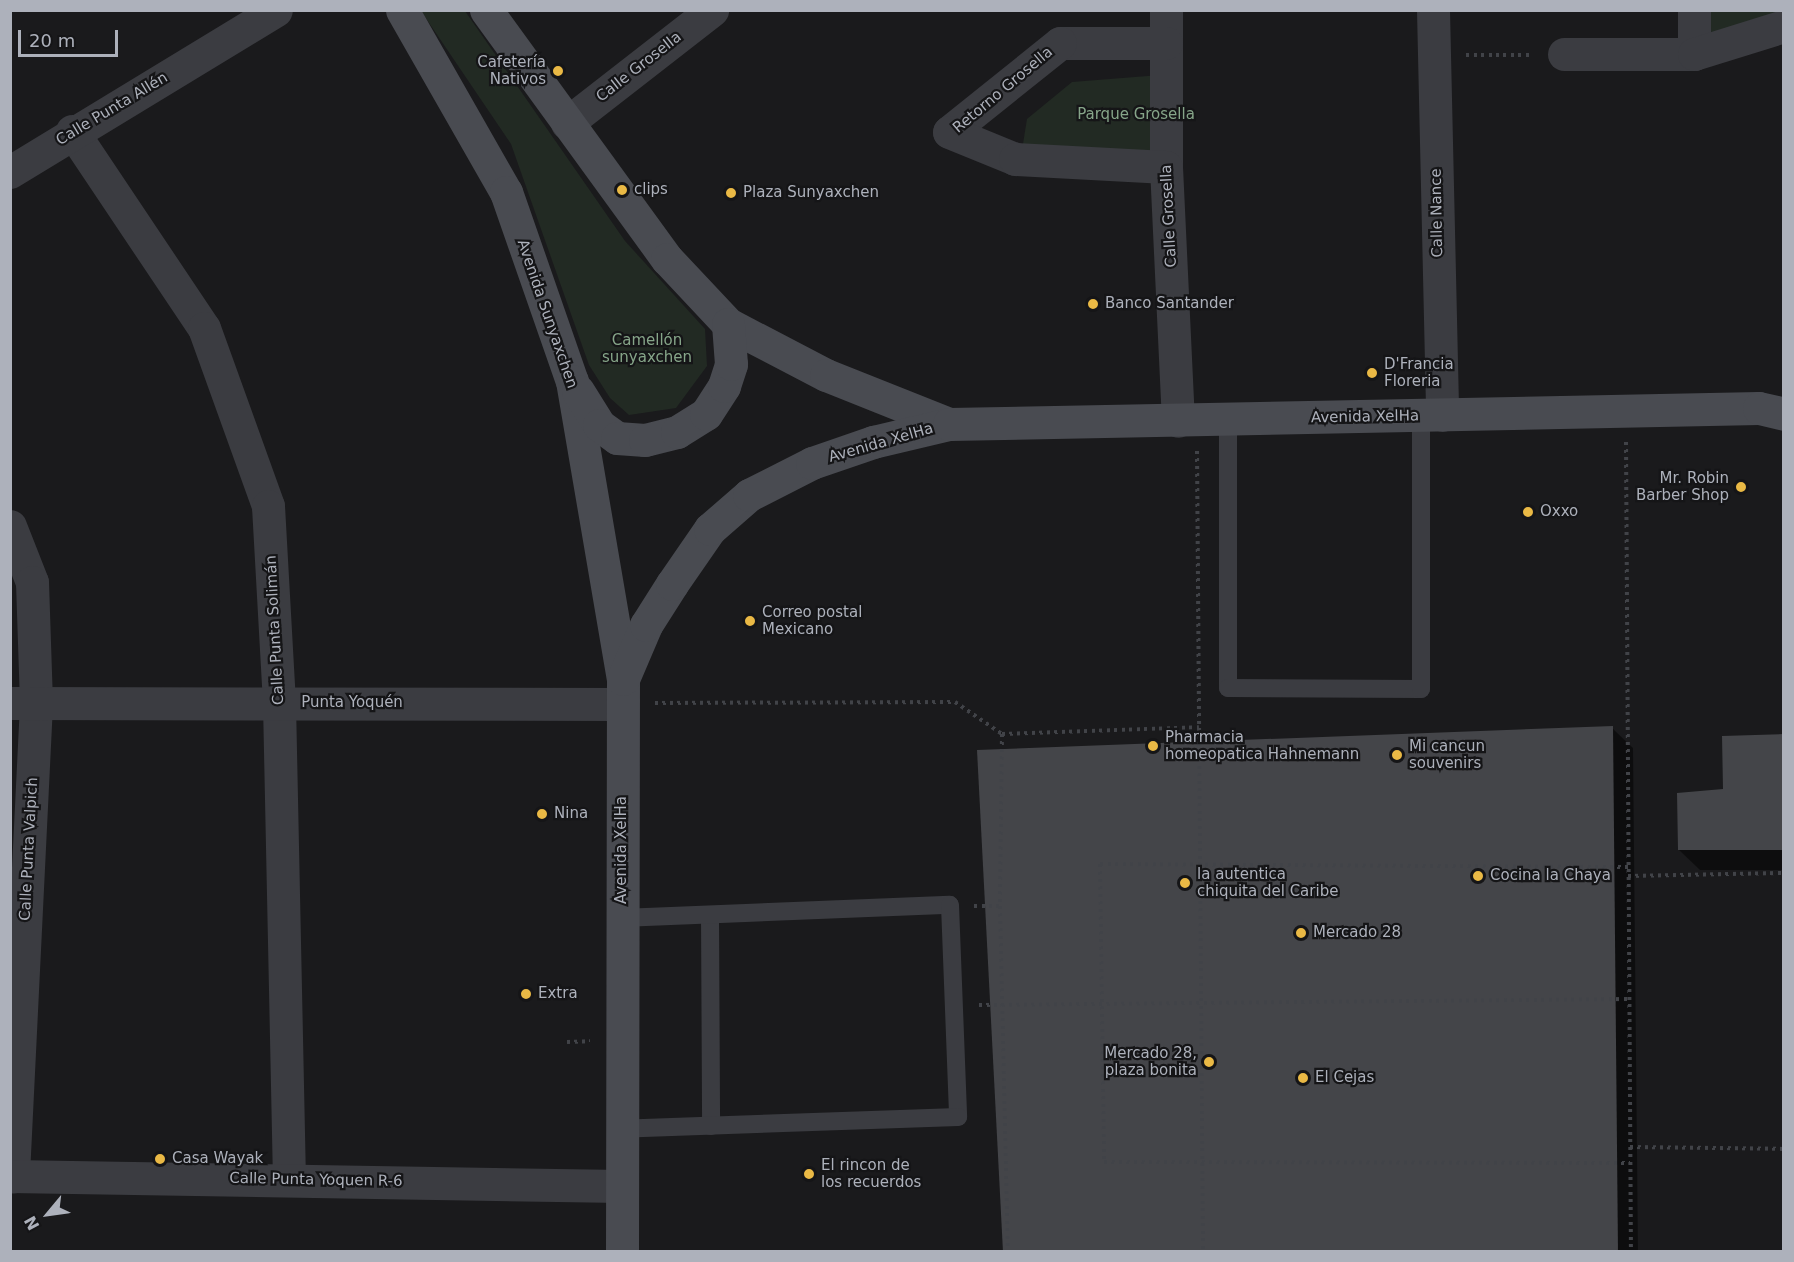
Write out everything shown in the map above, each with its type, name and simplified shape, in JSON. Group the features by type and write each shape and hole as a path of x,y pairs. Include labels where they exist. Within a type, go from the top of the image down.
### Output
{"street":[{"name":"Calle Punta Allén","path":"10,172 72,131 276,10"},
{"name":"Avenida Sunyaxchen","path":"402,10 506,192 572,381 623,691"},
{"path":"486,10 667,259 728,324 826,375 949,424"},
{"name":"Calle Grosella","path":"567,123 712,10"},
{"name":"Calle Grosella","path":"1166,10 1166,167 1201,420"},
{"name":"Calle Nance","path":"1431,415 1432,10"},
{"path":"1694,10 1694,54"},
{"path":"1564,54 1694,54 1784,26"},
{"name":"Retorno Grosella","path":"1166,43 1060,43 949,132 1015,159 1166,167"},
{"name":"Calle Punta Solimán","path":"72,131 204,328 268,506 279,703 289,1179"},
{"path":"572,381 599,424 616,438 645,440 676,432 706,414 724,386 731,364 728,324"},
{"name":"Avenida XelHa","path":"622,1251 623,691 646,625 672,584 710,530 749,495 812,463 873,442 949,424 1775,407"},
{"name":"Calle Punta Valpich","path":"10,526 32,582 23,704 12,1176"},
{"name":"Punta Yoquén","path":"23,704 279,703 623,691"},
{"name":"Calle Punta Yoquen R-6","path":"12,1176 621,1186"}],"lane":[{"path":"1201,420 1228,688 1421,689 1431,415"},
{"path":"621,918 950,906 958,1117 622,1129"},
{"path":"710,915 711,1126"}],"path":[{"path":"1433,55 1564,54"},
{"path":"1626,411 1631,1251"},
{"path":"1201,420 1199,727 1203,1251"},
{"path":"623,691 955,702 1002,734 1199,727"},
{"path":"1002,734 1003,1004 1008,1251"},
{"path":"1628,867 1100,864 1104,1162 1630,1163"},
{"path":"1628,876 1784,873"},
{"path":"954,1005 1629,999"},
{"path":"1630,1147 1784,1149"}],"green space":[{"name":"Camellón sunyaxchen","path":"421,11 465,11 625,241 705,329 707,366 676,408 629,415 610,398 589,365 511,144"},
{"path":"1705,11 1783,11 1708,38"},
{"name":"Parque Grosella","path":"1173,74 1175,153 1022,150 1027,119 1072,82"}],"building":[{"name":"Mercado 28","path":"1613,726 1618,1252 1003,1252 977,750"},
{"path":"1784,734 1784,850 1678,850 1677,793 1723,789 1722,736"}],"place":[{"name":"Cafetería Nativos","path":"558,71"},
{"name":"clips","path":"622,190"},
{"name":"Plaza Sunyaxchen","path":"731,193"},
{"name":"Banco Santander","path":"1093,304"},
{"name":"D'Francia Floreria","path":"1372,373"},
{"name":"Mr. Robin Barber Shop","path":"1741,487"},
{"name":"Oxxo","path":"1528,512"},
{"name":"Correo postal Mexicano","path":"750,621"},
{"name":"Pharmacia homeopatica Hahnemann","path":"1153,746"},
{"name":"Mi cancun souvenirs","path":"1397,755"},
{"name":"Nina","path":"542,814"},
{"name":"Cocina la Chaya","path":"1478,876"},
{"name":"la autentica chiquita del Caribe","path":"1185,883"},
{"name":"Mercado 28","path":"1301,933"},
{"name":"Extra","path":"526,994"},
{"name":"Mercado 28, plaza bonita","path":"1209,1062"},
{"name":"El Cejas","path":"1303,1078"},
{"name":"Casa Wayak","path":"160,1159"},
{"name":"El rincon de los recuerdos","path":"809,1174"}]}
